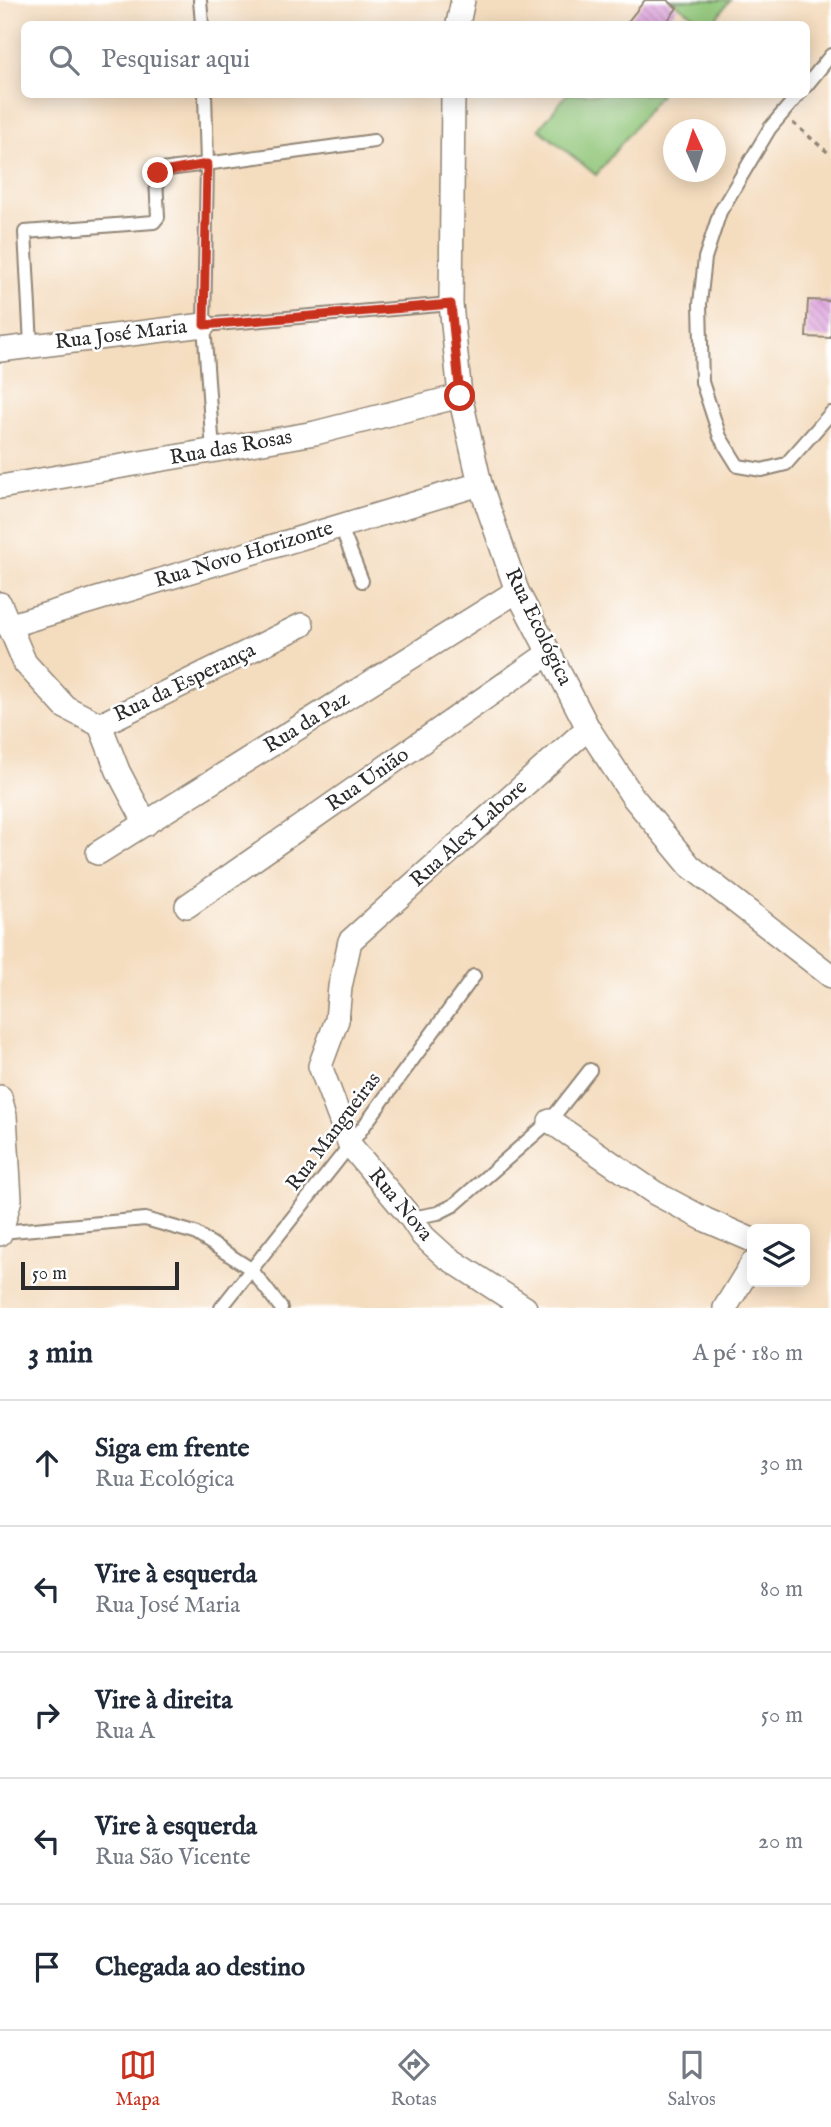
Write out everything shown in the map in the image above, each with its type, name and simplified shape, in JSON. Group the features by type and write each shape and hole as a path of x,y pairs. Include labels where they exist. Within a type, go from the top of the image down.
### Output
{"street":[{"path":"459,21 463,0"},
{"name":"Rua Ecológica","path":"453,98 451,304 460,396 480,484 517,591 587,727 632,797 690,866 831,976"},
{"name":"Rua José Maria","path":"0,350 204,325"},
{"name":"Rua das Rosas","path":"0,487 316,433 460,396"},
{"name":"Rua Novo Horizonte","path":"4,615 340,526 480,484"},
{"name":"Rua da Paz","path":"98,853 517,591"},
{"name":"Rua da Esperança","path":"4,615 25,663 65,706 100,725 302,625"},
{"name":"Rua União","path":"187,906 549,653"},
{"path":"100,725 118,771 146,824"},
{"name":"Rua Alex Labore","path":"320,1066 337,1020 340,987 350,941 587,727"},
{"name":"Rua Nova","path":"320,1066 350,1145 423,1236 445,1255 525,1308"},
{"path":"0,1097 5,1116 10,1199 1,1233"},
{"path":"550,1121 655,1193 747,1238"},
{"path":"725,1308 747,1272"}],"lane":[{"path":"200,0 202,21"},
{"path":"810,82 831,55"},
{"path":"205,98 207,164 204,325 213,450"},
{"path":"796,98 770,128 720,212 705,258 700,304 702,382 720,437 738,466 762,470 786,464 831,413"},
{"path":"31,345 25,232 154,222 158,217 158,173 374,141"},
{"name":"Rua José Maria","path":"204,325 451,304"},
{"path":"340,526 362,581"},
{"name":"Rua Mangueiras","path":"221,1308 350,1145 474,976"},
{"path":"411,1218 438,1213 454,1205 550,1121 590,1070"},
{"path":"1,1233 145,1219 195,1233 251,1269 281,1308"}],"path":[{"path":"783,114 831,155"}],"green space":[{"path":"671,0 730,0 714,21 701,21"},
{"path":"564,98 658,98 596,175 539,129"}],"building":[{"path":"645,0 667,0 677,8 667,21 628,21"},
{"path":"808,300 831,301 831,338 806,337"}],"route":[{"path":"158,173 162,170 207,164 204,325 451,304 460,396"}]}
